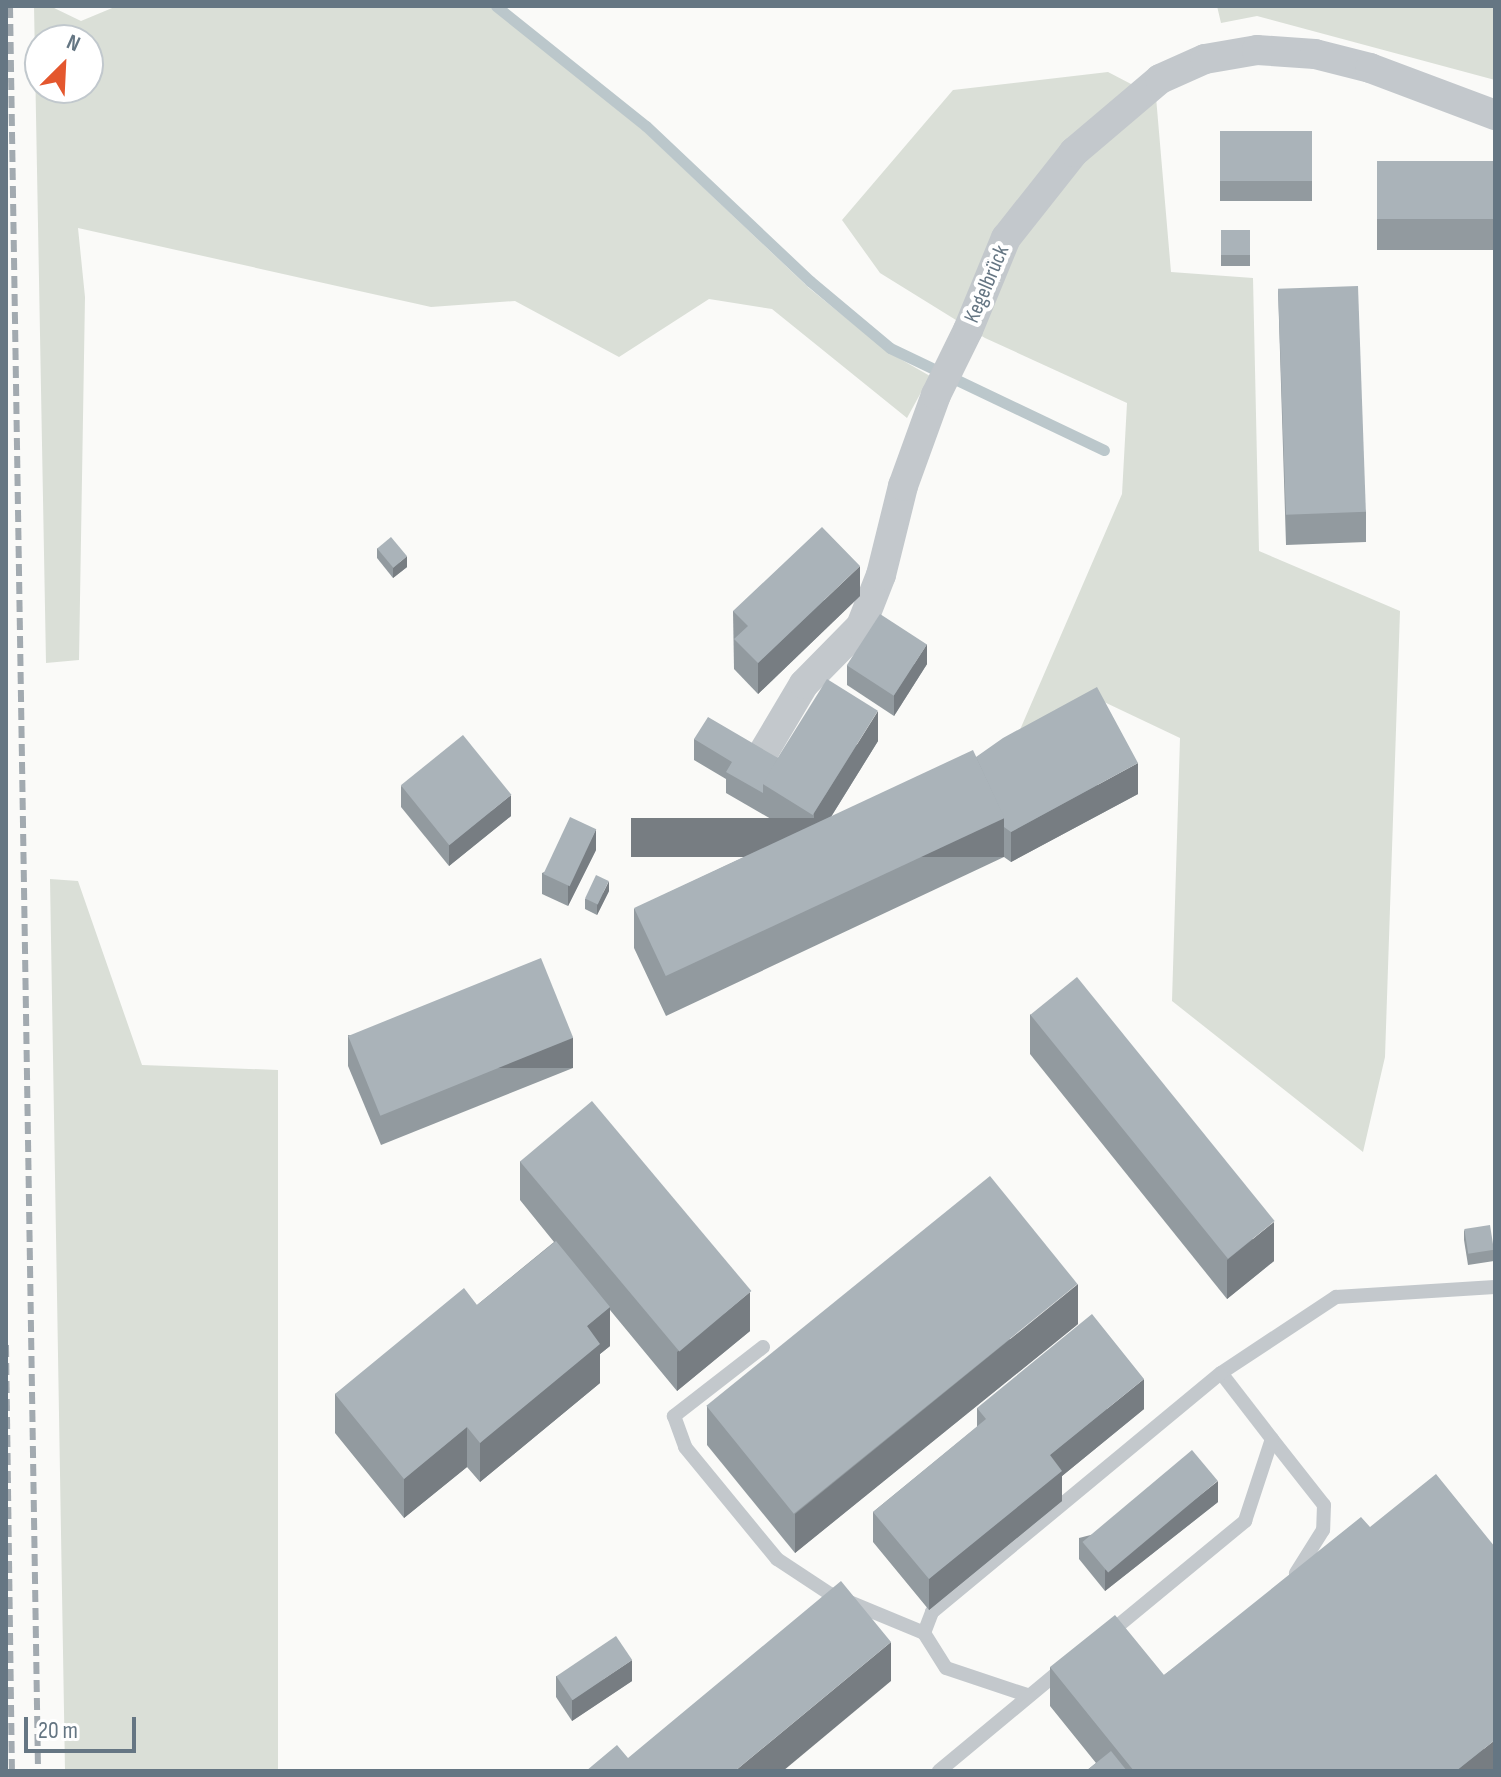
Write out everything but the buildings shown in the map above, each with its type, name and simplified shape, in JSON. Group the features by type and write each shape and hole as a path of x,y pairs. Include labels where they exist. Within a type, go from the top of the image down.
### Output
{"street":[{"name":"Kegelbrück","path":"763,753 804,684 861,626 881,575 903,486 936,395 968,330 1006,238 1074,152 1160,79 1205,59 1257,50 1315,54 1370,68 1495,115"}],"lane":[{"path":"924,1633 932,1612 1221,1373 1336,1297 1495,1287"},
{"path":"763,1347 674,1416 685,1447 777,1559 830,1594 924,1633 946,1668 1027,1695"},
{"path":"1221,1373 1324,1505 1323,1530 1302,1568 1280,1587"},
{"path":"1096,1644 1126,1628 1245,1521 1272,1439"},
{"path":"939,1771 1027,1695 1073,1661"}],"shaded area":[{"path":"34,6 50,6 81,21 117,6 489,6 644,131 809,288 888,352 930,376 907,418 772,309 709,299 619,357 515,301 431,307 78,228 85,297 79,660 46,663 36,104 104,104 104,24 34,24"},
{"path":"1217,6 1495,6 1495,80 1257,16 1221,23"},
{"path":"1108,72 1156,97 1171,272 1253,278 1259,551 1400,611 1385,1057 1363,1152 1172,1001 1180,738 1102,701 1003,769 1122,494 1127,403 985,338 880,273 842,220 953,90"},
{"path":"50,879 78,881 142,1065 278,1070 278,1771 65,1771"}],"waterway":[{"path":"496,6 646,126 810,281 890,348 1104,450"}],"railway":[{"path":"10,6 38,1771"},
{"path":"6,1345 12,1771"}]}
